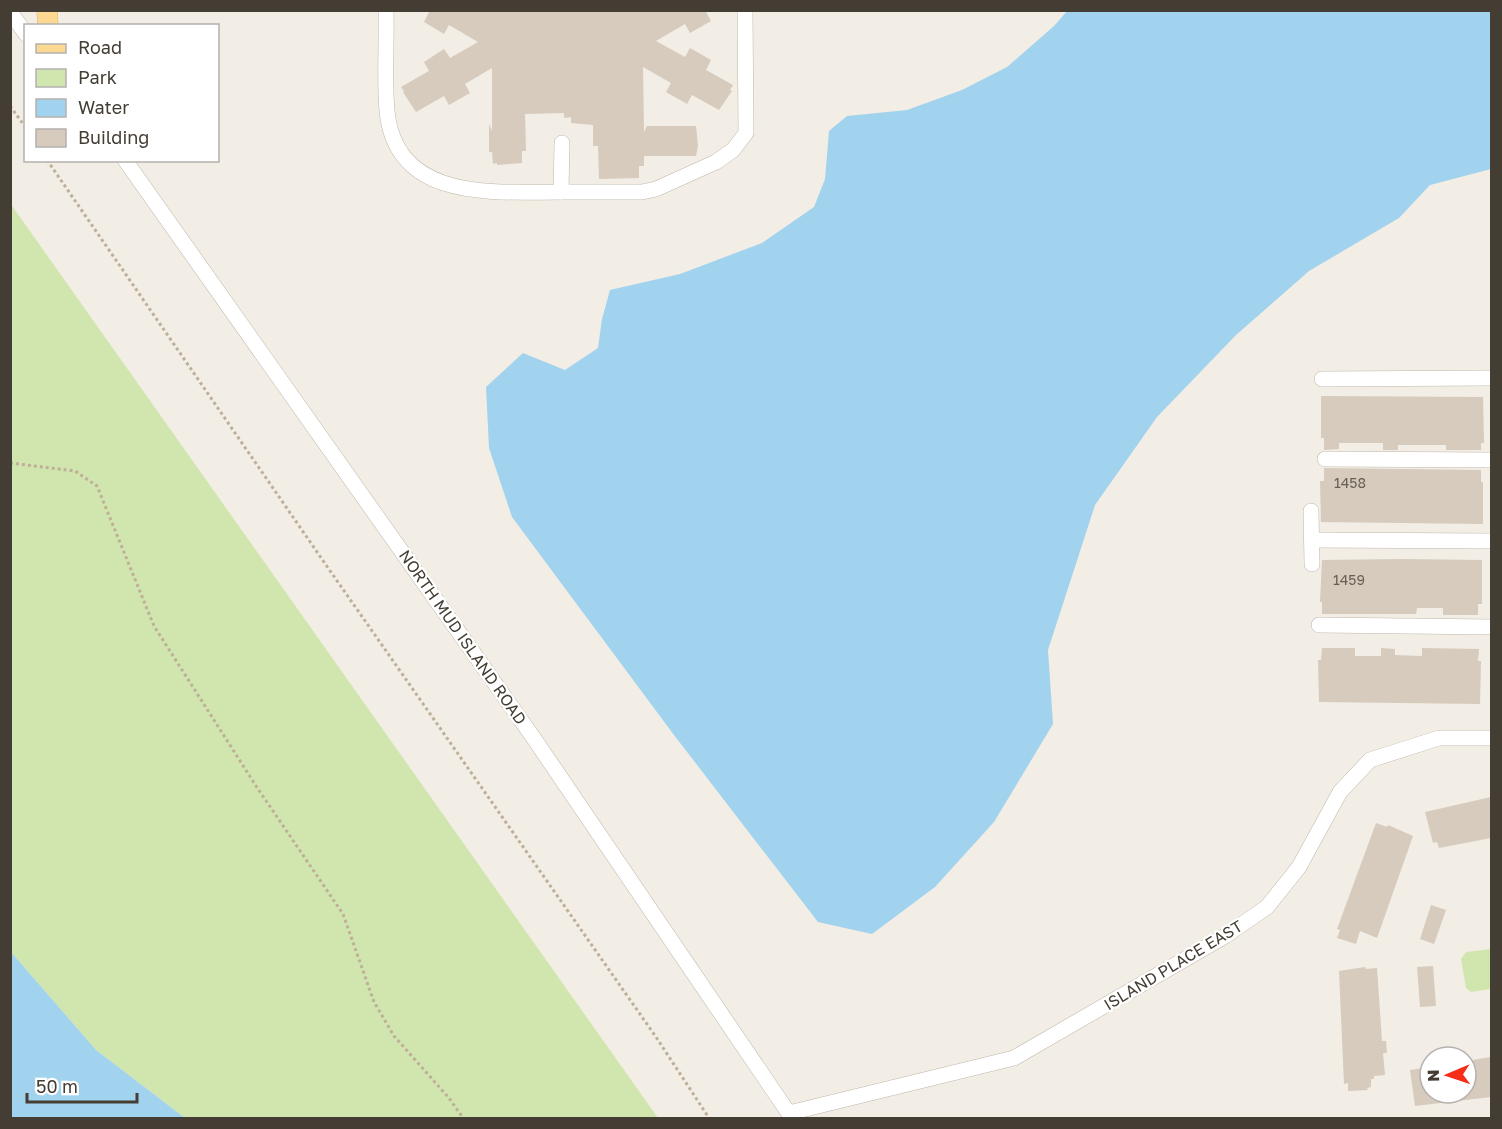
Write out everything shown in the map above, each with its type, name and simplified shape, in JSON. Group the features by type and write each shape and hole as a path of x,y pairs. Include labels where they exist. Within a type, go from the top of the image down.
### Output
{"street":[{"path":"387,10 387,112 392,137 414,168 430,179 476,192 642,192 656,189 716,162 734,150 746,133 745,10"},
{"path":"10,12 24,31"},
{"path":"561,192 562,143"},
{"name":"NORTH MUD ISLAND ROAD","path":"126,162 535,740 791,1116"},
{"path":"1323,379 1491,378"},
{"path":"1325,459 1491,460"},
{"path":"1311,512 1312,564"},
{"path":"1312,540 1491,542"},
{"path":"1319,625 1491,627"},
{"name":"ISLAND PLACE EAST","path":"791,1116 1014,1058 1225,936 1267,907 1299,867 1340,792 1370,760 1438,738 1491,738"}],"path":[{"path":"10,106 24,125"},
{"path":"48,162 643,1018 709,1119"},
{"path":"10,463 75,471 98,486 154,626 256,786 343,915 374,1002 394,1036 449,1098 463,1119"}],"green space":[{"path":"10,203 658,1118 185,1118 96,1050 11,952"},
{"path":"1491,949 1491,989 1471,992 1466,988 1461,959 1466,952"}],"water":[{"path":"1068,10 1491,11 1491,169 1430,185 1399,218 1309,271 1236,335 1157,417 1095,505 1048,650 1053,724 994,822 935,887 872,934 818,922 674,735 512,517 489,448 486,387 523,353 565,370 598,348 602,319 610,290 680,274 762,243 814,207 825,179 829,131 847,116 907,110 962,90 1007,67 1054,26"},
{"path":"11,952 96,1050 185,1118 11,1118"}],"building":[{"path":"430,10 705,10 711,21 690,33 685,24 656,41 685,57 690,48 711,60 706,70 733,85 730,90 732,91 719,110 692,95 687,104 666,92 671,83 643,67 644,132 647,126 696,126 698,146 696,156 644,156 644,166 639,166 639,178 599,179 598,146 593,146 593,125 571,123 571,117 564,118 564,113 525,114 526,151 522,151 522,163 493,164 492,152 489,152 489,124 492,131 492,68 465,84 470,93 449,105 444,96 416,112 403,92 401,87 429,71 424,62 444,49 450,58 478,42 449,25 444,34 424,22"},
{"path":"1321,396 1483,397 1484,443 1481,443 1481,450 1446,450 1446,445 1398,445 1398,450 1383,450 1383,443 1339,443 1339,449 1324,450 1324,438 1321,438"},
{"path":"1324,468 1481,470 1483,524 1321,522 1320,481 1324,481"},
{"path":"1322,560 1482,560 1482,604 1478,604 1478,615 1443,615 1443,608 1417,608 1416,614 1322,614 1322,602 1320,602"},
{"path":"1322,648 1355,648 1355,656 1381,656 1381,648 1395,649 1395,655 1422,656 1422,648 1479,649 1480,704 1319,702 1318,660 1321,660"},
{"path":"1491,797 1491,838 1439,848 1437,842 1433,843 1425,812"},
{"path":"1376,823 1387,827 1388,825 1413,836 1377,938 1360,931 1356,944 1337,938 1340,930 1337,929"},
{"path":"1431,905 1446,910 1434,944 1420,939"},
{"path":"1433,966 1436,1006 1420,1007 1417,967"},
{"path":"1365,967 1366,969 1377,968 1382,1041 1386,1041 1387,1053 1383,1053 1385,1075 1374,1076 1368,1090 1348,1091 1348,1083 1344,1084 1339,971"},
{"path":"1491,1057 1491,1097 1478,1099 1478,1059"},
{"path":"1418,1069 1418,1105 1423,1105 1415,1106 1410,1070"}]}
